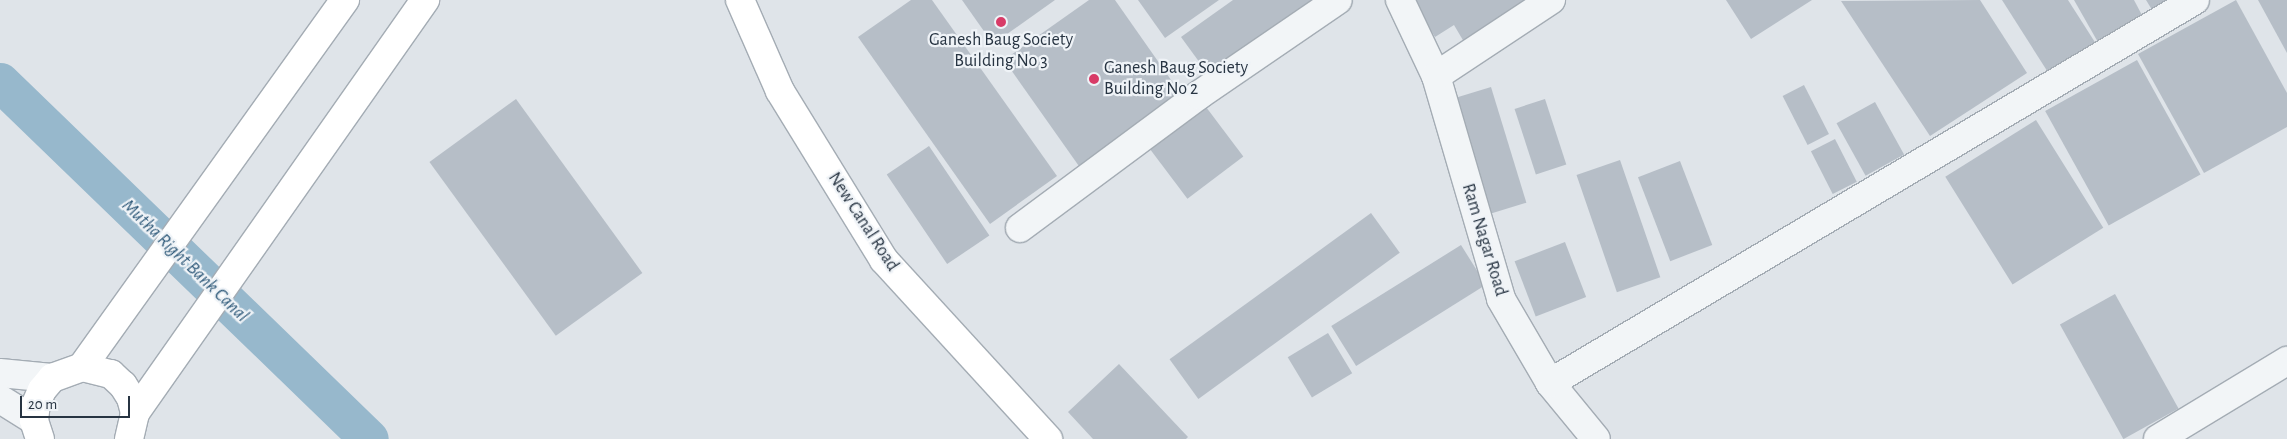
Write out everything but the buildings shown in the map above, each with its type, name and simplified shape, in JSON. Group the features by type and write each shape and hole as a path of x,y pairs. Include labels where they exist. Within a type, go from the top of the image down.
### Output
{"street":[{"path":"0,373 52,378 82,367 345,0"},
{"path":"134,430 160,373 425,0"},
{"name":"New Canal Road","path":"740,0 780,91 884,260 1048,439"},
{"path":"1020,228 1199,95 1338,0"},
{"name":"Ram Nagar Road","path":"1400,0 1436,76 1501,299 1550,383 1596,439"},
{"path":"1436,76 1551,0"},
{"path":"1550,383 2195,0"},
{"path":"2158,439 2287,361"},
{"path":"82,367 111,374 131,398 134,430"},
{"path":"37,433 36,404 52,378"},
{"path":"0,399 37,433"}],"waterway":[{"name":"Mutha Right Bank Canal","path":"0,82 369,439"}],"place":[{"name":"Ganesh Baug Society Building No 3","path":"1001,22"},
{"name":"Ganesh Baug Society Building No 2","path":"1094,79"}]}
